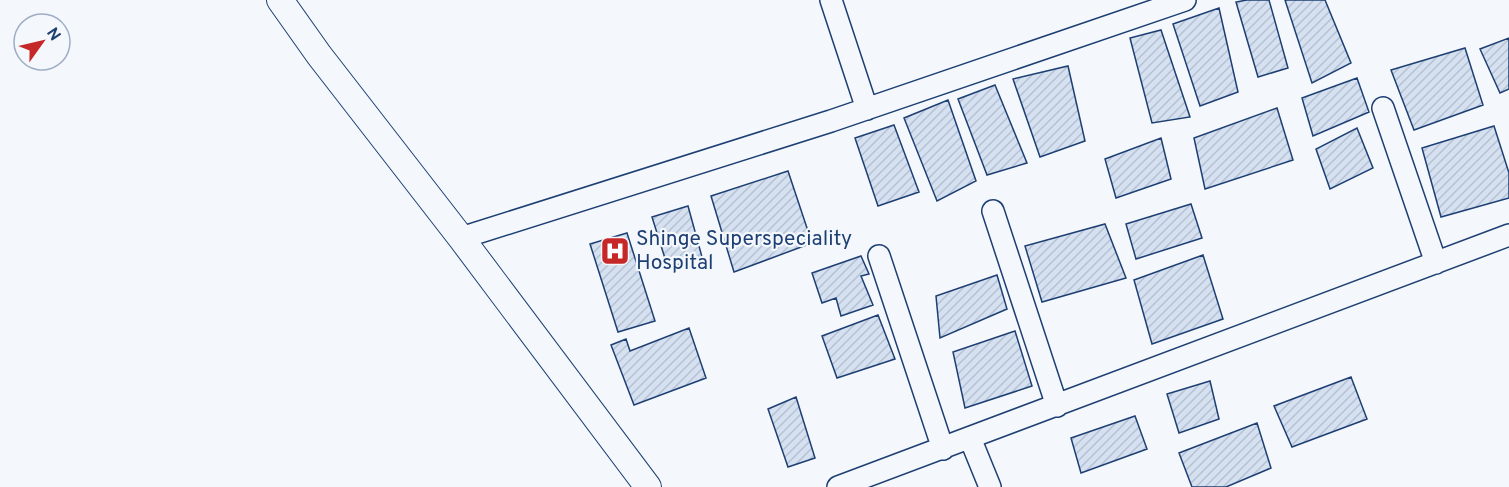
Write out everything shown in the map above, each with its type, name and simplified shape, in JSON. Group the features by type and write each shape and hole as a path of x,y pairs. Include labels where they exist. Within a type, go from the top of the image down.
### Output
{"street":[{"path":"280,0 319,55 461,238 648,487"},
{"path":"831,0 867,109"},
{"path":"461,238 867,109 1185,0"},
{"path":"1383,108 1436,263"},
{"path":"993,211 1057,406"},
{"path":"838,487 1509,235"},
{"path":"879,256 943,449"},
{"path":"970,438 990,487"}],"building":[{"path":"1269,0 1288,68 1258,77 1236,2"},
{"path":"1285,0 1325,0 1351,63 1312,83"},
{"path":"1219,8 1238,92 1200,106 1173,24"},
{"path":"1161,30 1190,117 1152,123 1130,38"},
{"path":"1509,38 1509,89 1500,93 1480,49"},
{"path":"1465,48 1483,105 1414,130 1391,70"},
{"path":"1068,66 1085,141 1040,157 1013,79"},
{"path":"1357,78 1369,112 1313,136 1302,98"},
{"path":"995,85 1027,163 987,175 958,99"},
{"path":"948,100 976,181 937,201 904,118"},
{"path":"1277,108 1293,160 1205,189 1194,138"},
{"path":"894,125 919,192 878,206 855,138"},
{"path":"1494,126 1509,173 1509,198 1441,217 1422,148"},
{"path":"1357,128 1373,168 1330,189 1316,149"},
{"path":"1161,138 1171,179 1116,198 1105,159"},
{"path":"788,171 812,243 734,272 711,196"},
{"path":"1191,204 1202,238 1136,259 1126,224"},
{"path":"688,206 702,257 668,268 652,217"},
{"path":"1105,224 1126,278 1042,302 1025,246"},
{"path":"627,233 655,321 618,332 590,244"},
{"path":"1203,255 1223,319 1152,344 1134,280"},
{"path":"861,256 869,274 861,276 873,305 841,316 836,298 822,303 812,273"},
{"path":"997,275 1007,309 940,338 936,296"},
{"path":"878,315 895,359 837,378 822,336"},
{"path":"689,328 706,378 634,405 611,345 626,339 630,351"},
{"path":"1015,331 1032,386 965,408 953,352"},
{"path":"1351,377 1367,419 1292,447 1274,406"},
{"path":"1210,381 1219,419 1179,433 1167,394"},
{"path":"796,397 815,458 788,467 768,409"},
{"path":"1135,416 1147,449 1081,473 1071,438"},
{"path":"1257,423 1271,468 1226,487 1192,487 1179,453"}],"place":[{"name":"Shinge Superspeciality Hospital","path":"615,251"}]}
